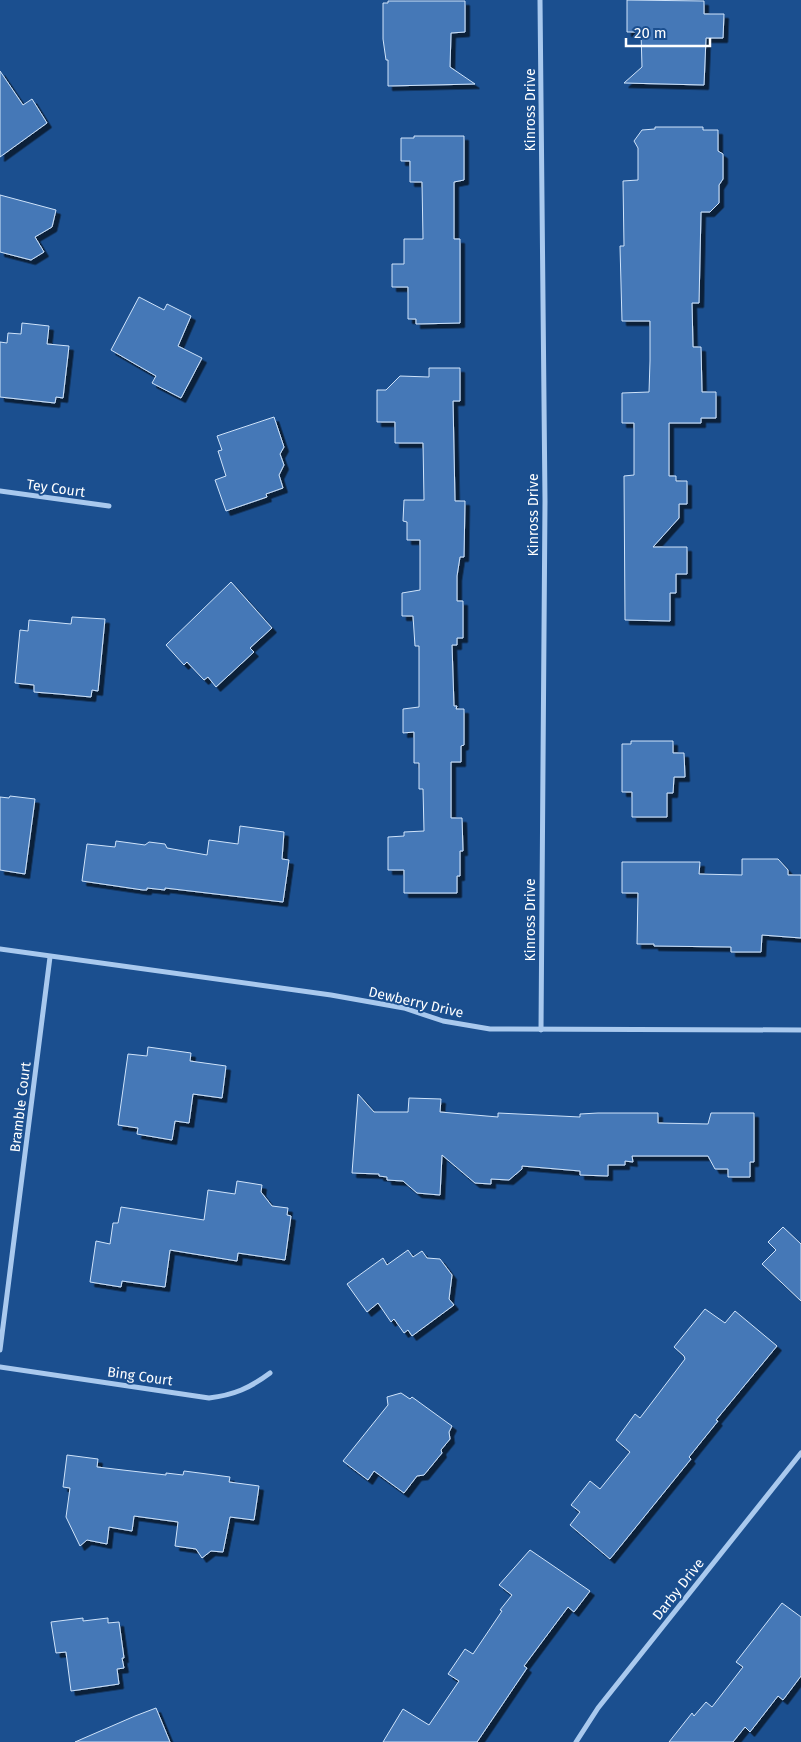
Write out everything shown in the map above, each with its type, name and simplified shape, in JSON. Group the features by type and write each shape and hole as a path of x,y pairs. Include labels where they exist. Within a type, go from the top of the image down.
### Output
{"street":[{"name":"Kinross Drive","path":"540,0 545,501 541,1030"},
{"name":"Tey Court","path":"0,491 109,506"},
{"name":"Dewberry Drive","path":"0,949 331,995 404,1008 443,1021 490,1029 801,1030"},
{"name":"Bramble Court","path":"0,1350 50,957"},
{"name":"Bing Court","path":"0,1367 209,1398 231,1395 245,1389 270,1373"},
{"name":"Darby Drive","path":"576,1742 598,1708 801,1453"}],"building":[{"path":"627,0 704,1 704,14 724,14 723,38 706,38 704,85 624,83 642,67 641,32 627,32"},
{"path":"388,1 465,1 465,32 451,33 450,67 475,84 388,86 388,60 386,60 383,39 383,3 388,3"},
{"path":"0,71 23,105 32,99 47,123 0,157"},
{"path":"655,127 703,127 703,130 718,130 718,151 723,154 723,179 719,185 719,203 710,212 701,212 699,303 692,303 693,347 701,347 702,392 716,392 716,418 701,418 701,423 669,423 669,476 676,476 676,481 687,481 687,504 679,504 679,518 653,547 687,547 687,574 676,574 676,593 670,593 670,621 625,620 624,476 634,475 634,423 622,423 622,393 649,392 650,321 622,321 620,246 624,246 623,181 638,180 638,148 634,141 642,130 655,129"},
{"path":"414,136 464,136 464,180 454,182 454,239 460,239 460,323 416,324 416,319 408,319 408,287 392,287 392,264 404,264 404,239 423,239 422,182 410,182 410,161 401,161 401,138 414,138"},
{"path":"0,195 56,210 52,227 35,237 44,252 31,260 0,252"},
{"path":"139,297 164,310 167,304 191,316 178,346 202,358 181,398 152,383 156,376 111,350"},
{"path":"22,323 49,326 47,344 69,346 63,398 56,397 55,403 0,397 0,342 7,343 8,333 21,334"},
{"path":"429,368 460,368 460,401 453,401 455,501 465,501 464,557 460,557 457,576 457,601 463,601 463,638 457,638 457,645 452,645 454,706 457,706 456,709 464,709 464,745 461,746 461,762 451,762 451,818 462,818 463,851 460,851 460,876 457,876 457,893 404,893 404,870 388,870 388,837 404,836 404,832 424,831 423,789 419,789 419,763 414,763 414,732 403,733 403,709 419,707 419,646 415,646 413,616 402,616 402,593 420,590 420,540 407,540 407,522 403,521 404,500 424,500 423,443 395,443 395,422 377,422 377,390 386,390 400,376 429,377"},
{"path":"274,417 284,447 280,454 284,465 279,475 283,488 266,494 267,497 226,511 215,480 226,476 218,451 222,450 217,436"},
{"path":"231,582 272,628 250,648 254,652 216,687 208,677 204,680 187,662 184,665 166,645"},
{"path":"72,617 105,619 98,691 92,690 91,697 34,692 34,685 15,683 20,630 28,631 29,620 71,624"},
{"path":"631,741 673,741 673,753 684,753 685,777 674,777 673,793 667,793 667,817 632,817 632,792 622,792 622,744 631,744"},
{"path":"10,796 35,799 25,874 0,870 0,797 9,798"},
{"path":"240,826 284,832 282,859 289,860 283,902 165,888 165,890 147,888 147,890 143,890 82,881 87,844 115,847 116,841 145,845 149,842 165,844 167,848 207,855 209,840 238,844"},
{"path":"742,859 778,859 788,870 788,875 801,875 801,938 762,935 761,952 731,952 731,947 637,944 638,893 622,893 622,862 700,862 699,874 742,875"},
{"path":"148,1047 191,1053 190,1061 226,1066 222,1098 193,1094 189,1123 175,1121 172,1140 137,1134 138,1128 118,1125 128,1054 147,1056"},
{"path":"358,1094 374,1112 408,1112 409,1098 441,1099 440,1112 498,1117 498,1113 580,1117 580,1114 598,1113 658,1113 658,1123 708,1124 711,1113 754,1113 754,1162 750,1162 750,1177 728,1177 728,1169 715,1169 708,1156 632,1156 633,1162 625,1161 625,1165 608,1165 608,1176 580,1175 580,1171 522,1166 522,1169 509,1180 491,1179 491,1184 475,1183 442,1155 440,1195 417,1193 403,1181 387,1180 387,1177 379,1176 379,1174 352,1173"},
{"path":"237,1181 262,1185 261,1192 272,1206 288,1208 287,1215 291,1216 285,1260 238,1253 237,1261 170,1250 165,1287 122,1281 121,1287 90,1282 96,1241 110,1244 113,1223 118,1223 121,1207 204,1220 208,1190 235,1194"},
{"path":"783,1227 801,1244 801,1301 762,1264 776,1250 768,1242"},
{"path":"408,1250 413,1257 422,1251 427,1258 440,1259 452,1275 449,1299 454,1305 412,1336 408,1330 404,1333 394,1319 391,1322 378,1303 367,1312 347,1284 383,1258 387,1265"},
{"path":"705,1309 725,1323 735,1311 777,1346 716,1420 718,1421 689,1457 691,1459 610,1559 570,1525 580,1512 571,1505 590,1481 600,1489 630,1452 616,1440 635,1414 640,1418 685,1359 674,1347"},
{"path":"401,1393 410,1399 412,1397 452,1426 449,1432 450,1439 441,1450 442,1453 424,1475 417,1476 404,1493 374,1471 368,1480 343,1461 388,1405 387,1397"},
{"path":"67,1455 98,1459 97,1467 166,1475 166,1473 183,1475 184,1471 230,1477 229,1482 259,1486 254,1520 230,1517 223,1552 211,1551 202,1558 196,1549 175,1546 178,1522 134,1516 132,1531 109,1527 107,1544 87,1540 80,1546 66,1517 70,1488 63,1487"},
{"path":"530,1550 590,1591 574,1612 568,1607 524,1666 527,1668 477,1742 383,1742 403,1709 429,1725 459,1681 448,1674 465,1649 473,1654 502,1611 500,1610 512,1595 499,1585"},
{"path":"782,1603 801,1617 801,1676 783,1700 778,1696 750,1732 745,1727 733,1742 669,1742 692,1713 694,1716 706,1702 712,1707 743,1667 736,1662"},
{"path":"83,1618 83,1621 108,1618 108,1623 119,1622 124,1668 117,1669 119,1684 71,1691 66,1652 56,1653 51,1622"},
{"path":"156,1708 170,1742 75,1742 135,1716"}]}
